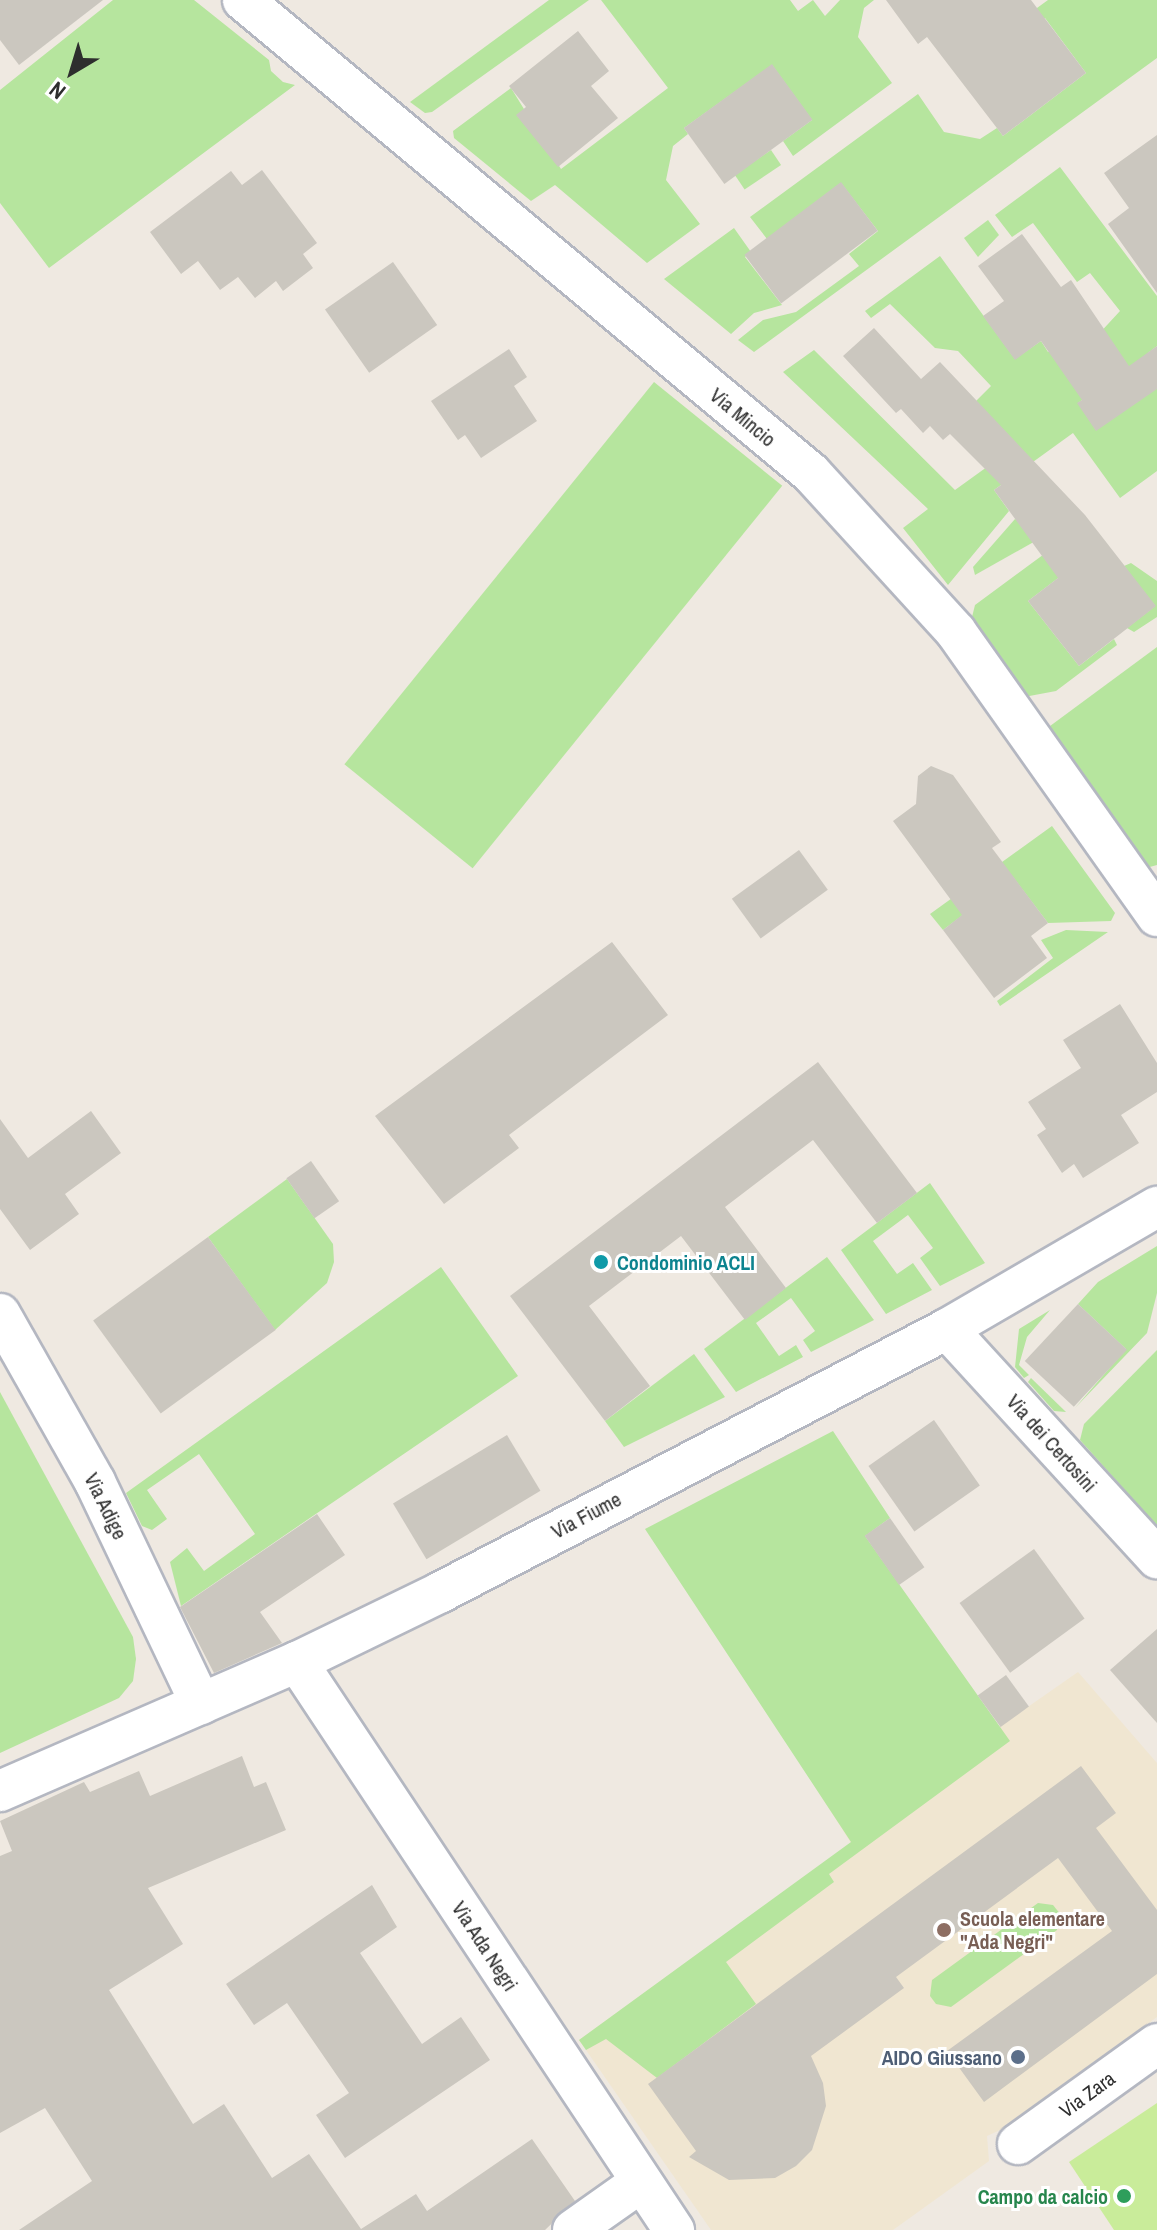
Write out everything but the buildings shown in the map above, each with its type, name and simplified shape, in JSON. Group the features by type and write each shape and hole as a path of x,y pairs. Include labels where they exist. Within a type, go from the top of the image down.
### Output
{"street":[{"name":"Via Mincio","path":"243,0 811,473 956,632 1157,916"},
{"name":"Via Fiume","path":"0,1791 297,1662 947,1329 1157,1207"},
{"name":"Via Adige","path":"0,1314 95,1482 201,1704"},
{"name":"Via dei Certosini","path":"947,1329 1157,1558"},
{"name":"Via Ada Negri","path":"297,1662 674,2230"},
{"name":"Via Zara","path":"1018,2144 1157,2044"},
{"path":"573,2230 641,2182"}],"shaded area":[{"name":"Scuola elementare \"Ada Negri\"","path":"898,1584 999,1727 1078,1672 1157,1763 1157,2017 1011,2125 987,2136 989,2161 893,2230 711,2230 579,2040 851,1843 752,1688"}],"green space":[{"path":"113,0 194,0 269,60 271,71 283,82 295,85 49,268 0,203 0,90"},
{"path":"549,0 589,0 432,112 425,113 410,102"},
{"path":"601,0 790,0 798,11 813,0 825,16 840,0 874,0 864,8 858,37 892,83 793,156 783,141 812,120 772,65 684,128 688,134 673,146 666,180 700,224 647,263 555,185 531,201 454,138 453,131 511,88 561,169 668,88"},
{"path":"1048,0 1157,0 1157,58 754,352 738,340 763,320 796,312 859,266 849,254 878,231 841,183 767,239 750,217 918,94 944,132 980,139 997,128 1003,136 1086,73 1045,18 1016,39 1008,29"},
{"path":"771,150 781,165 745,190 735,175"},
{"path":"1060,167 1157,296 1157,346 1148,353 1157,366 1157,471 1120,498 1073,433 994,490 1009,511 948,585 903,528 928,509 783,372 814,350 955,490 1016,446 976,401 991,386 958,351 935,348 890,304 871,318 865,311 940,256 1015,359 1041,341 1048,352 1096,337 1120,311 1090,273 1077,282 1033,223 1012,237 995,215","holes":["1126,368 1096,430 1078,403"]},
{"path":"988,220 999,235 978,257 964,238"},
{"path":"734,228 751,252 745,257 782,305 754,313 731,334 664,279"},
{"path":"654,382 782,486 473,868 344,764"},
{"path":"1015,519 1046,535 975,575 973,567"},
{"path":"1070,535 1087,556 1028,601 1079,666 1114,639 1117,645 1056,691 1024,697 971,621 975,605"},
{"path":"1131,563 1157,581 1157,617 1134,632 1127,628 1155,606 1124,566"},
{"path":"1157,647 1157,865 1146,868 1046,729"},
{"path":"1052,826 1115,913 1111,921 1048,923 1013,877 943,930 930,914"},
{"path":"1066,930 1108,932 1000,1006 997,1001 1053,958 1041,940"},
{"path":"287,1179 333,1244 334,1262 327,1283 275,1330 208,1237"},
{"path":"930,1183 985,1263 940,1286 920,1258 933,1248 908,1215 873,1241 897,1274 913,1263 932,1290 886,1314 841,1250"},
{"path":"1157,1246 1157,1293 1147,1333 1075,1408 1126,1349 1078,1304 1098,1282"},
{"path":"827,1257 874,1320 811,1352 803,1340 815,1331 791,1298 756,1323 779,1356 796,1345 803,1357 736,1392 704,1349"},
{"path":"441,1267 518,1376 181,1606 170,1562 187,1548 204,1571 255,1534 199,1454 147,1490 167,1519 152,1530 142,1526 126,1493"},
{"path":"1050,1310 1027,1337 1019,1365 1029,1375 1024,1378 1015,1367 1019,1329"},
{"path":"1157,1350 1157,1526 1080,1440 1084,1424"},
{"path":"694,1354 725,1397 624,1447 605,1421"},
{"path":"1031,1378 1066,1412 1054,1411 1028,1382"},
{"path":"0,1392 133,1637 136,1659 133,1681 119,1698 0,1753"},
{"path":"833,1431 890,1518 865,1536 1010,1741 829,1874 834,1882 726,1962 756,2004 657,2078 606,2039 586,2050 579,2040 851,1842 645,1529"},
{"path":"1038,1903 1053,1905 1061,1915 1057,1930 951,2007 936,2004 930,1996 932,1980"},
{"name":"Campo da calcio","path":"1157,2103 1157,2230 1114,2230 1069,2162"}],"place":[{"name":"Condominio ACLI","path":"601,1262"},
{"name":"Scuola elementare \"Ada Negri\"","path":"944,1930"},
{"name":"AIDO Giussano","path":"1018,2057"},
{"name":"Campo da calcio","path":"1124,2196"}]}
